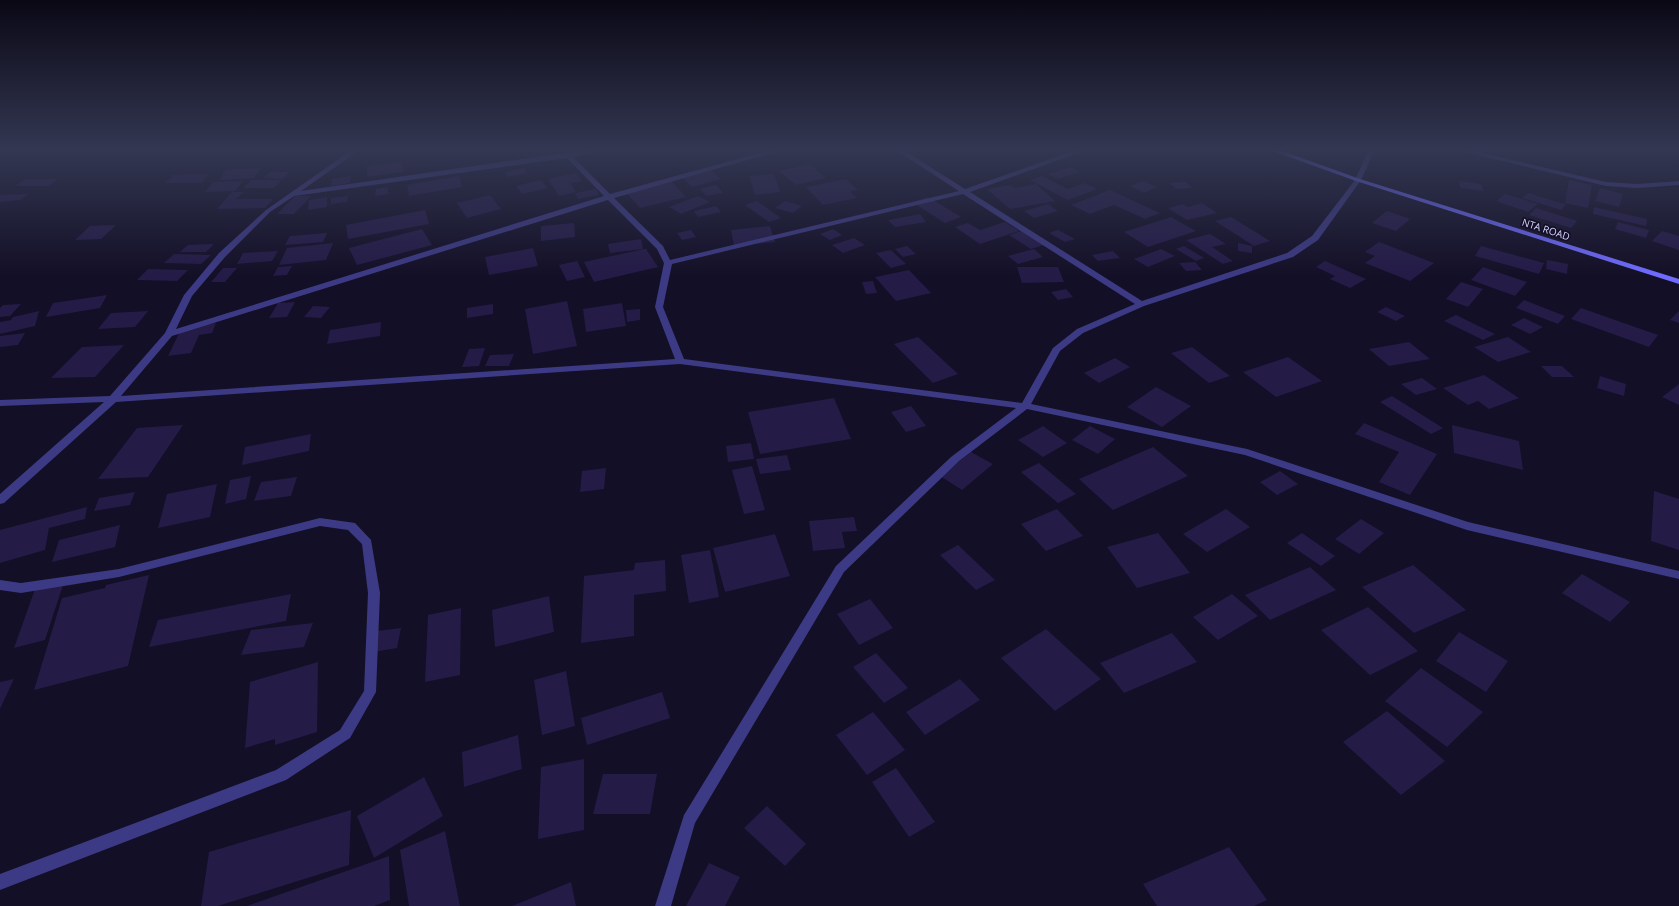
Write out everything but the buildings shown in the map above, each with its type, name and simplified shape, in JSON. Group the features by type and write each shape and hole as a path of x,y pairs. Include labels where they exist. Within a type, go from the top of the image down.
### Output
{"street":[{"path":"0,500 114,399 169,334 188,295 222,255 268,210 295,191"},
{"path":"291,194 311,191"},
{"path":"603,191 660,248 668,263 659,307 680,361"},
{"path":"169,334 630,191"},
{"path":"662,906 688,820 840,569 956,459 1025,406 1056,350 1080,331 1141,304 1290,255 1315,238 1350,191"},
{"name":"NTA ROAD","path":"1393,191 1679,282"},
{"path":"668,263 964,192 1141,304"},
{"path":"0,403 114,399 680,361 1025,406 1247,452 1467,526 1679,575"},
{"path":"0,585 21,588 119,573 320,522 350,526 367,543 374,593 370,692 345,734 281,775 0,882"}]}
